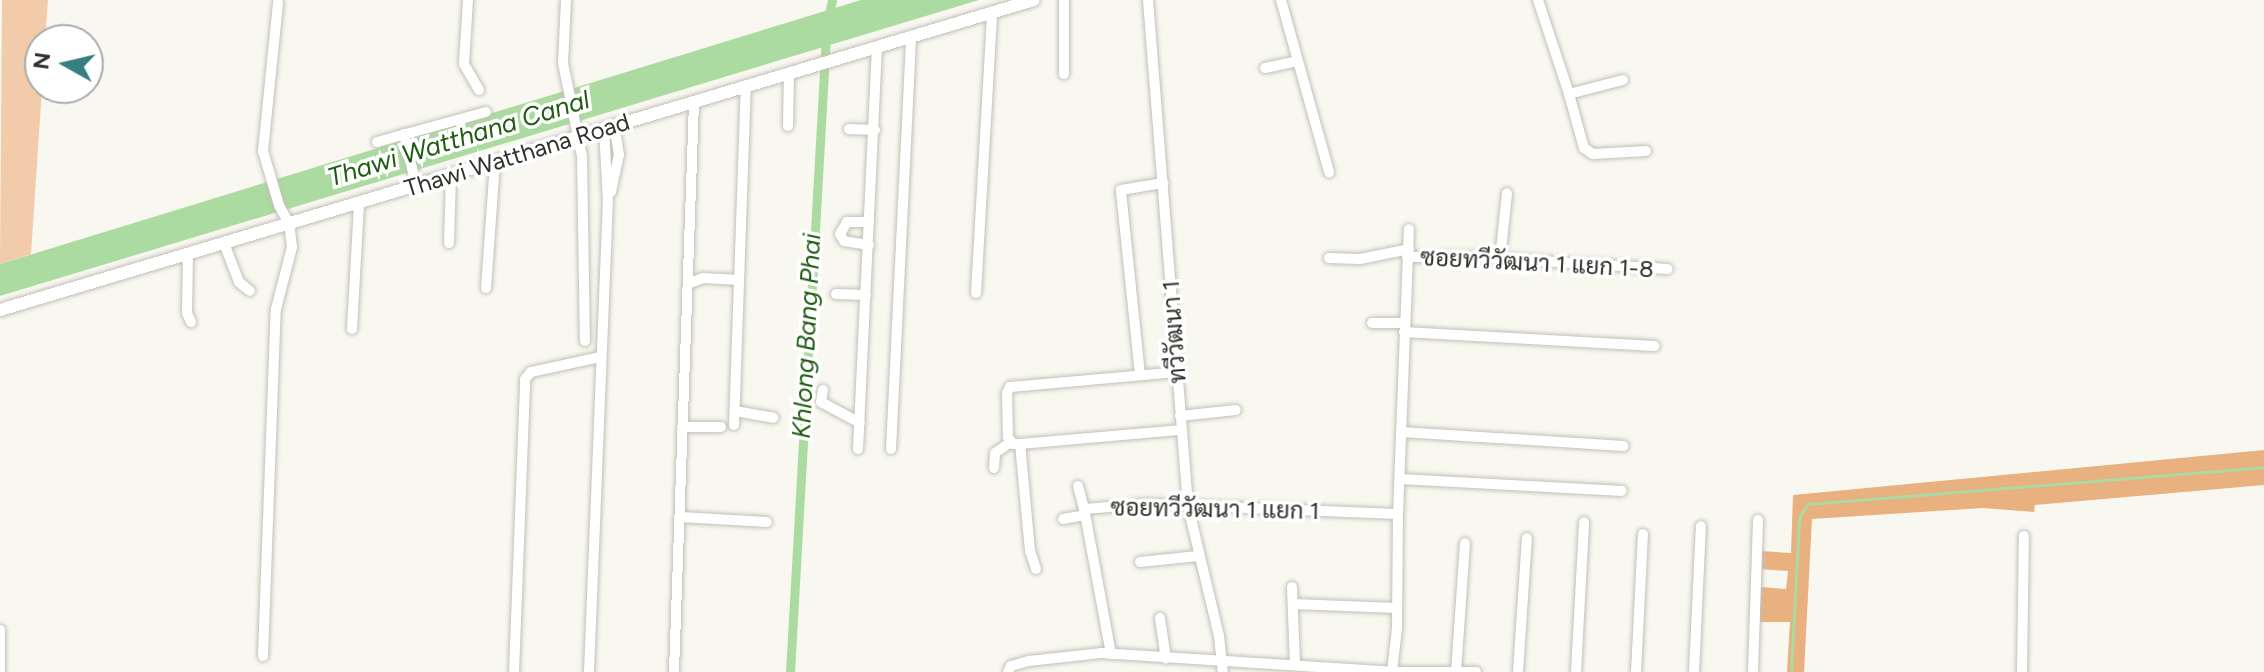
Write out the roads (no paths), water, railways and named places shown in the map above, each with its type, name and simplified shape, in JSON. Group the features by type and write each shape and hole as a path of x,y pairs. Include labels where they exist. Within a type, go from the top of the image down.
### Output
{"main road":[{"name":"Thawi Watthana Road","path":"0,310 359,203 415,180 451,174 1034,0"}],"street":[{"path":"468,0 464,64 479,90"},
{"path":"566,0 564,72 581,135 585,341"},
{"path":"1064,0 1064,74"},
{"name":"ทวีวัฒนา 1","path":"1148,0 1188,506 1219,636 1222,667"},
{"path":"1281,0 1329,172"},
{"path":"1538,0 1584,148 1589,153 1646,151"},
{"path":"263,656 276,309 292,247 289,224 279,205 263,151 278,3"},
{"path":"976,293 992,13"},
{"path":"891,449 911,37"},
{"path":"858,449 877,47"},
{"path":"1265,68 1297,61"},
{"path":"788,126 789,73"},
{"path":"1569,94 1623,80"},
{"path":"734,425 746,85"},
{"path":"674,672 694,101"},
{"path":"377,142 486,112"},
{"path":"589,672 608,202 619,155 609,126"},
{"path":"849,129 875,130"},
{"path":"404,135 415,180"},
{"path":"486,288 495,161"},
{"path":"449,243 451,174"},
{"path":"1140,375 1121,190 1163,183"},
{"path":"1500,259 1507,193"},
{"path":"352,329 359,203"},
{"path":"869,222 847,222 840,234 844,241 869,245"},
{"path":"1392,672 1397,608 1409,229"},
{"path":"224,243 239,282 250,291"},
{"name":"ซอยทวีวัฒนา 1 แยก 1-8","path":"1329,258 1360,259 1408,253 1668,269"},
{"path":"188,254 187,313 191,322"},
{"path":"690,283 703,278 739,280"},
{"path":"836,294 866,295"},
{"path":"1372,323 1655,346"},
{"path":"514,672 525,379 531,372 600,357"},
{"path":"1036,569 1006,403 1010,387 1177,372"},
{"path":"823,390 821,402 860,423"},
{"path":"1180,416 1236,410"},
{"path":"735,411 773,418"},
{"path":"682,427 721,427"},
{"path":"994,468 995,453 1015,443 1181,430"},
{"path":"1401,432 1624,446"},
{"path":"1400,479 1622,491"},
{"path":"1063,519 1085,512 1078,486"},
{"name":"ซอยทวีวัฒนา 1 แยก 1","path":"1111,654 1085,512 1188,506 1398,514"},
{"path":"680,517 767,522"},
{"path":"1753,672 1758,520"},
{"path":"1576,672 1584,522"},
{"path":"1694,672 1701,526"},
{"path":"1636,672 1643,534"},
{"path":"2022,672 2024,536"},
{"path":"1518,672 1527,538"},
{"path":"1456,672 1465,543"},
{"path":"1140,562 1198,556"},
{"path":"1292,587 1295,664"},
{"path":"1293,604 1397,608"},
{"path":"1160,618 1166,659"},
{"path":"0,630 0,672"},
{"path":"1008,672 1011,666 1041,659 1111,654 1166,659 1193,666 1295,664 1392,672 1476,672"},
{"path":"1041,659 1044,672"}],"water":[{"name":"Thawi Watthana Canal","path":"861,0 979,0 0,296 0,264"}],"waterway":[{"name":"Khlong Bang Phai","path":"828,18 832,0"},
{"name":"Khlong Bang Phai","path":"790,672 826,37"},
{"path":"1791,672 1799,517 1808,504 2264,467"}]}
